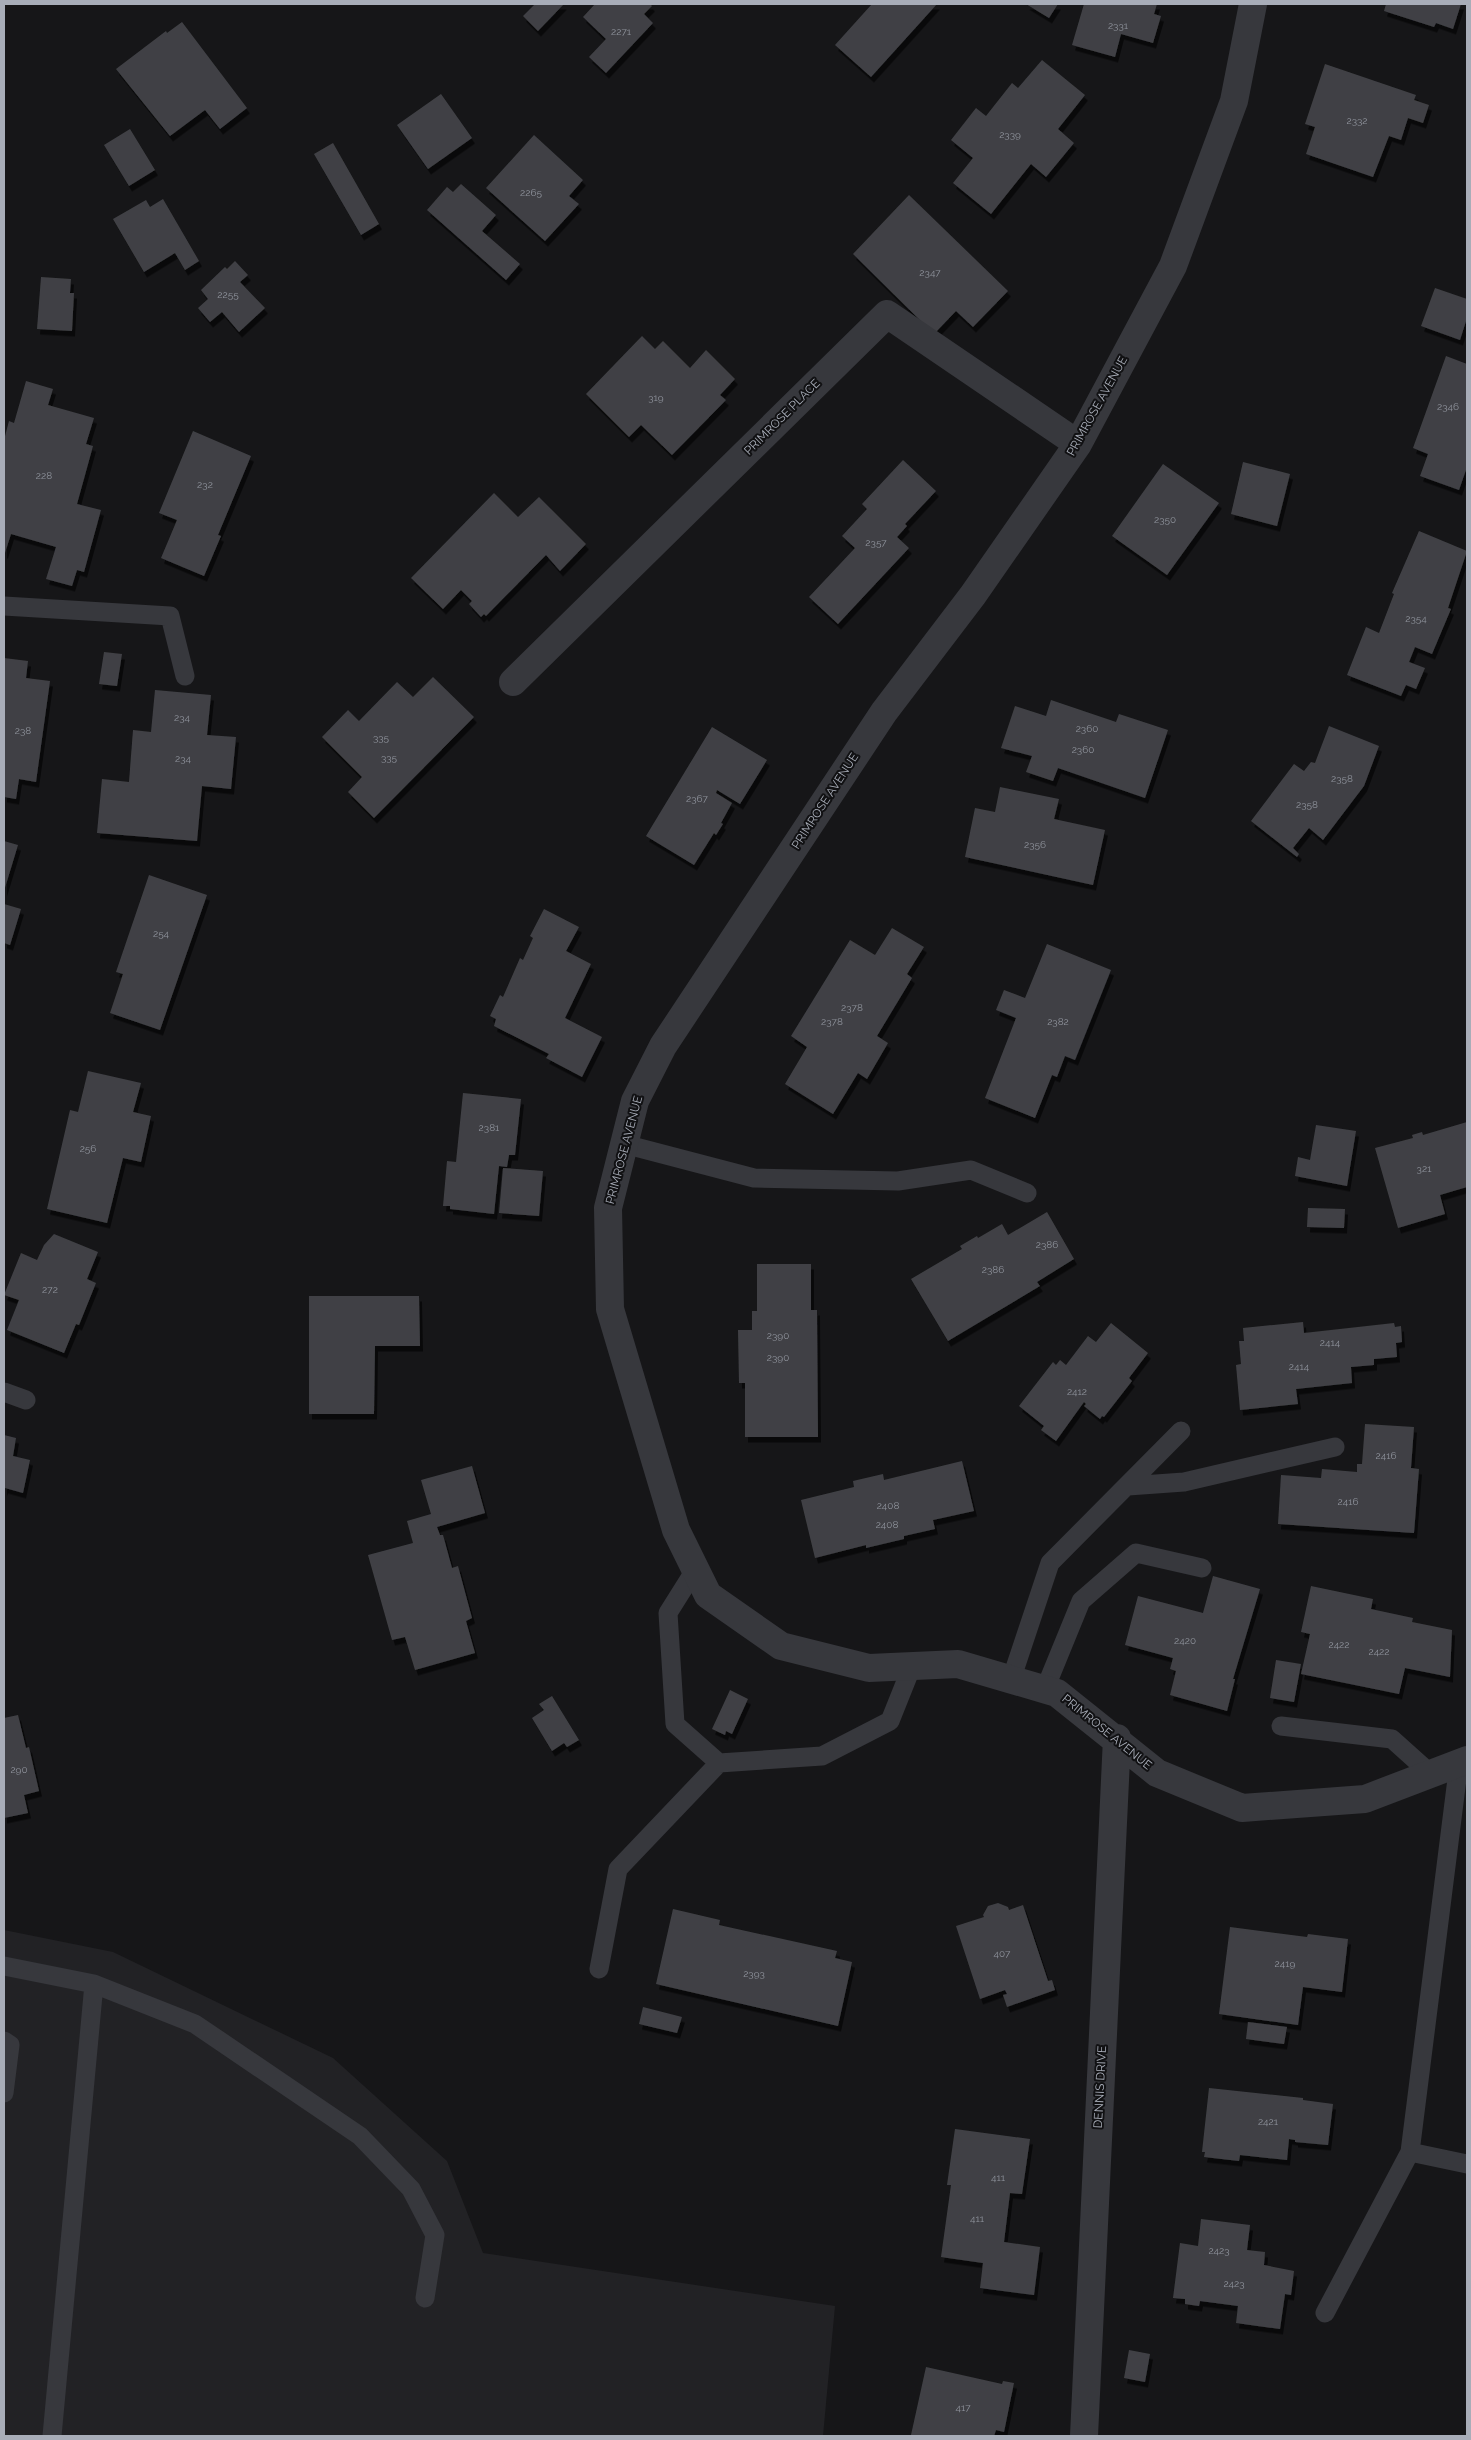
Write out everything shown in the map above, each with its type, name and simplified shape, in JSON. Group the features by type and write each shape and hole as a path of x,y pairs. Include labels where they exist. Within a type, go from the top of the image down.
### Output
{"street":[{"name":"PRIMROSE AVENUE","path":"1253,4 1234,101 1173,266 1078,444 973,594 884,712 662,1046 635,1101 608,1208 610,1308 676,1530 695,1570 708,1594 781,1646 869,1668 958,1664 1057,1692 1117,1738 1157,1773 1242,1808 1365,1800 1463,1762"},
{"name":"PRIMROSE PLACE","path":"513,682 887,314 1078,444"},
{"name":"DENNIS DRIVE","path":"1084,2436 1117,1738"}],"lane":[{"path":"4,606 170,616 185,676"},
{"path":"624,1144 754,1178 898,1181 971,1170 1027,1193"},
{"path":"4,1392 26,1400"},
{"path":"1011,1680 1050,1563 1181,1431"},
{"path":"1128,1486 1184,1482 1335,1447"},
{"path":"1045,1689 1081,1601 1136,1553 1202,1568"},
{"path":"695,1570 668,1613 675,1724 719,1763"},
{"path":"599,1969 618,1869 719,1763 822,1756 890,1721 912,1666"},
{"path":"1281,1726 1392,1739 1430,1774"},
{"path":"1325,2313 1410,2152 1463,1762"},
{"path":"4,1966 94,1984 195,2024 360,2136 411,2189 435,2235 425,2298"},
{"path":"52,2436 94,1984"},
{"path":"4,2041 10,2045 4,2093"},
{"path":"1410,2152 1467,2164"}],"shaded area":[{"path":"4,1930 113,1952 333,2058 447,2161 483,2253 835,2306 823,2436 4,2436"}],"building":[{"path":"535,4 564,4 538,31 523,16"},
{"path":"595,4 650,4 652,6 644,14 653,23 606,73 589,57 606,39 583,17"},
{"path":"872,4 937,4 871,77 835,45"},
{"path":"1026,4 1058,4 1049,18"},
{"path":"1084,4 1157,4 1154,14 1161,16 1153,43 1121,34 1115,57 1072,45"},
{"path":"1386,4 1461,4 1453,29 1436,23 1434,27 1384,11"},
{"path":"182,22 247,108 220,129 205,110 170,136 116,69 166,31 167,33"},
{"path":"1042,60 1085,95 1058,129 1074,143 1046,177 1031,164 991,214 953,183 973,158 951,140 976,108 986,116 1012,83 1018,88"},
{"path":"1325,64 1416,95 1414,100 1429,105 1423,123 1408,118 1401,140 1389,136 1373,177 1306,154 1315,127 1305,124"},
{"path":"441,94 472,138 428,169 397,125"},
{"path":"130,129 155,170 129,186 104,145"},
{"path":"534,135 583,180 569,196 579,204 545,241 486,188"},
{"path":"333,143 379,224 361,235 314,154"},
{"path":"461,184 496,215 482,231 520,264 506,280 427,210 447,187 453,192"},
{"path":"909,195 1008,291 973,327 956,311 934,334 853,254"},
{"path":"163,199 199,261 185,270 175,253 144,272 113,219 146,200 150,207"},
{"path":"235,261 248,275 240,282 265,308 239,332 222,312 210,322 198,308 208,299 201,290 225,267 227,269"},
{"path":"41,277 71,279 70,293 74,293 72,331 37,329"},
{"path":"1435,288 1467,299 1467,318 1460,340 1421,326"},
{"path":"642,336 655,349 663,341 690,368 706,350 735,379 720,395 726,400 672,455 641,425 629,437 586,394"},
{"path":"1446,356 1467,364 1467,467 1459,490 1420,476 1428,454 1413,448"},
{"path":"26,381 53,389 48,405 94,418 86,444 93,446 77,504 101,510 84,572 77,570 72,586 46,579 56,547 11,534 4,553 4,440 9,421 14,423"},
{"path":"193,431 251,456 218,535 221,536 204,576 161,558 177,520 159,513"},
{"path":"903,460 936,491 905,524 907,526 897,537 909,548 838,624 809,597 855,548 842,536 867,509 862,504"},
{"path":"1243,462 1290,474 1277,526 1231,514"},
{"path":"1163,464 1219,503 1167,575 1112,536"},
{"path":"494,493 518,517 539,497 586,544 560,571 546,555 486,616 484,614 481,617 469,604 472,601 461,590 443,609 411,578"},
{"path":"1419,531 1467,551 1448,608 1451,609 1432,654 1415,647 1409,662 1425,668 1416,689 1406,685 1401,696 1347,675 1366,627 1379,633 1394,594 1392,593"},
{"path":"104,652 122,654 117,686 99,684"},
{"path":"4,658 28,661 26,678 50,681 36,782 19,779 16,799 4,797"},
{"path":"433,677 474,717 374,818 348,792 362,777 322,737 348,710 359,721 397,682 413,697"},
{"path":"155,690 211,695 207,735 236,737 231,789 202,786 197,841 97,833 102,779 129,782 133,730 151,732"},
{"path":"1051,700 1116,722 1119,714 1168,730 1145,798 1058,768 1053,781 1026,772 1032,756 1001,748 1015,706 1046,716"},
{"path":"1329,726 1379,746 1364,786 1323,840 1309,828 1293,848 1299,854 1297,857 1251,821 1294,764 1304,771 1311,762 1315,763"},
{"path":"712,727 767,760 740,804 717,790 716,793 732,803 721,823 723,824 716,835 714,833 694,865 646,836"},
{"path":"1000,787 1059,799 1054,819 1105,830 1093,885 965,857 975,808 995,812"},
{"path":"4,841 18,845 4,891"},
{"path":"149,875 207,895 160,1030 110,1013 123,974 116,972"},
{"path":"4,904 21,909 10,945 4,943"},
{"path":"544,909 579,927 566,951 591,964 565,1018 602,1037 582,1077 546,1058 549,1054 494,1026 496,1019 490,1016 500,995 503,997 520,958 523,960 533,938 530,936"},
{"path":"892,928 924,947 907,974 912,978 877,1036 888,1043 867,1079 858,1073 833,1114 785,1084 807,1047 791,1036 850,940 875,955"},
{"path":"1047,944 1111,970 1075,1060 1065,1056 1057,1077 1052,1075 1035,1118 985,1098 1016,1018 996,1010 1004,990 1025,998"},
{"path":"88,1071 141,1083 133,1112 151,1116 141,1162 123,1158 107,1223 47,1209 70,1110 78,1112"},
{"path":"463,1093 521,1099 515,1155 509,1155 507,1167 499,1166 494,1214 450,1209 450,1206 443,1206 447,1161 456,1162"},
{"path":"1467,1122 1467,1187 1440,1195 1445,1214 1398,1228 1375,1148 1413,1138 1412,1135 1422,1132 1423,1135"},
{"path":"1316,1125 1356,1131 1347,1186 1295,1176 1298,1157 1310,1160"},
{"path":"503,1168 543,1171 539,1216 499,1213"},
{"path":"1308,1208 1345,1209 1344,1228 1307,1227"},
{"path":"1047,1212 1074,1259 1037,1282 1040,1286 948,1341 911,1279 962,1249 960,1246 977,1236 978,1238 1002,1224 1008,1235"},
{"path":"54,1234 98,1252 87,1279 96,1283 79,1325 76,1324 64,1353 7,1330 19,1300 4,1295 21,1253 37,1260 44,1245"},
{"path":"757,1264 811,1264 811,1310 817,1310 818,1437 745,1437 745,1383 739,1383 738,1330 752,1330 752,1311 757,1311"},
{"path":"309,1296 419,1296 420,1346 375,1346 374,1414 309,1414"},
{"path":"1303,1322 1304,1333 1394,1323 1395,1327 1401,1326 1402,1342 1396,1343 1397,1357 1374,1359 1374,1365 1351,1367 1352,1383 1296,1389 1298,1404 1240,1410 1236,1365 1241,1364 1239,1341 1244,1341 1243,1328"},
{"path":"1111,1323 1148,1353 1129,1378 1132,1381 1104,1417 1102,1416 1100,1419 1084,1406 1086,1404 1084,1402 1056,1441 1041,1430 1044,1426 1019,1406 1053,1362 1056,1365 1060,1360 1066,1365 1088,1336 1096,1342"},
{"path":"1365,1424 1414,1427 1411,1468 1419,1469 1414,1533 1278,1524 1281,1475 1321,1478 1322,1469 1357,1472 1357,1464 1362,1464"},
{"path":"4,1435 16,1438 13,1456 30,1460 23,1493 5,1488 4,1491"},
{"path":"962,1461 974,1511 933,1520 935,1529 904,1536 904,1539 866,1548 866,1545 815,1558 801,1500 854,1487 853,1481 883,1474 884,1480"},
{"path":"472,1466 485,1513 437,1527 440,1535 443,1535 452,1568 458,1566 472,1618 466,1621 475,1653 415,1670 405,1637 392,1640 368,1555 413,1543 407,1521 431,1514 421,1480"},
{"path":"1213,1576 1260,1589 1233,1679 1235,1679 1227,1711 1170,1695 1176,1671 1170,1669 1173,1658 1125,1645 1138,1596 1203,1613"},
{"path":"1311,1586 1373,1599 1371,1609 1413,1618 1412,1622 1452,1630 1450,1677 1405,1668 1399,1694 1301,1674 1310,1634 1301,1632"},
{"path":"1276,1660 1301,1664 1294,1702 1270,1698"},
{"path":"730,1690 748,1699 732,1734 726,1731 725,1735 712,1729"},
{"path":"552,1696 579,1740 567,1747 564,1743 552,1751 532,1718 544,1710 539,1704"},
{"path":"18,1715 26,1748 29,1747 39,1791 24,1795 28,1813 4,1818 4,1718"},
{"path":"998,1903 1008,1907 1009,1910 1023,1905 1048,1981 1052,1980 1055,1990 1007,2007 1003,1995 1007,1994 1005,1990 980,1999 956,1926 984,1917 983,1915 988,1906"},
{"path":"673,1909 720,1920 719,1925 837,1951 835,1958 852,1962 838,2026 656,1984"},
{"path":"1230,1927 1307,1937 1308,1934 1348,1939 1342,1992 1303,1987 1298,2025 1219,2014"},
{"path":"643,2007 682,2017 677,2033 639,2024"},
{"path":"1248,2022 1287,2027 1284,2044 1246,2039"},
{"path":"1209,2088 1303,2098 1303,2100 1333,2104 1328,2145 1295,2142 1295,2140 1289,2139 1287,2160 1240,2155 1239,2161 1204,2157 1205,2152 1202,2152"},
{"path":"955,2129 1030,2139 1022,2194 1010,2193 1004,2242 1040,2247 1034,2295 980,2288 983,2263 941,2257 951,2185 947,2185"},
{"path":"1201,2219 1250,2225 1247,2250 1265,2252 1264,2265 1294,2271 1291,2295 1285,2294 1280,2329 1236,2323 1238,2306 1200,2301 1199,2306 1185,2304 1185,2299 1173,2298 1180,2243 1198,2246"},
{"path":"1129,2350 1150,2354 1145,2382 1124,2378"},
{"path":"926,2367 1002,2384 1003,2381 1014,2383 1004,2432 996,2430 994,2436 911,2435"}]}
